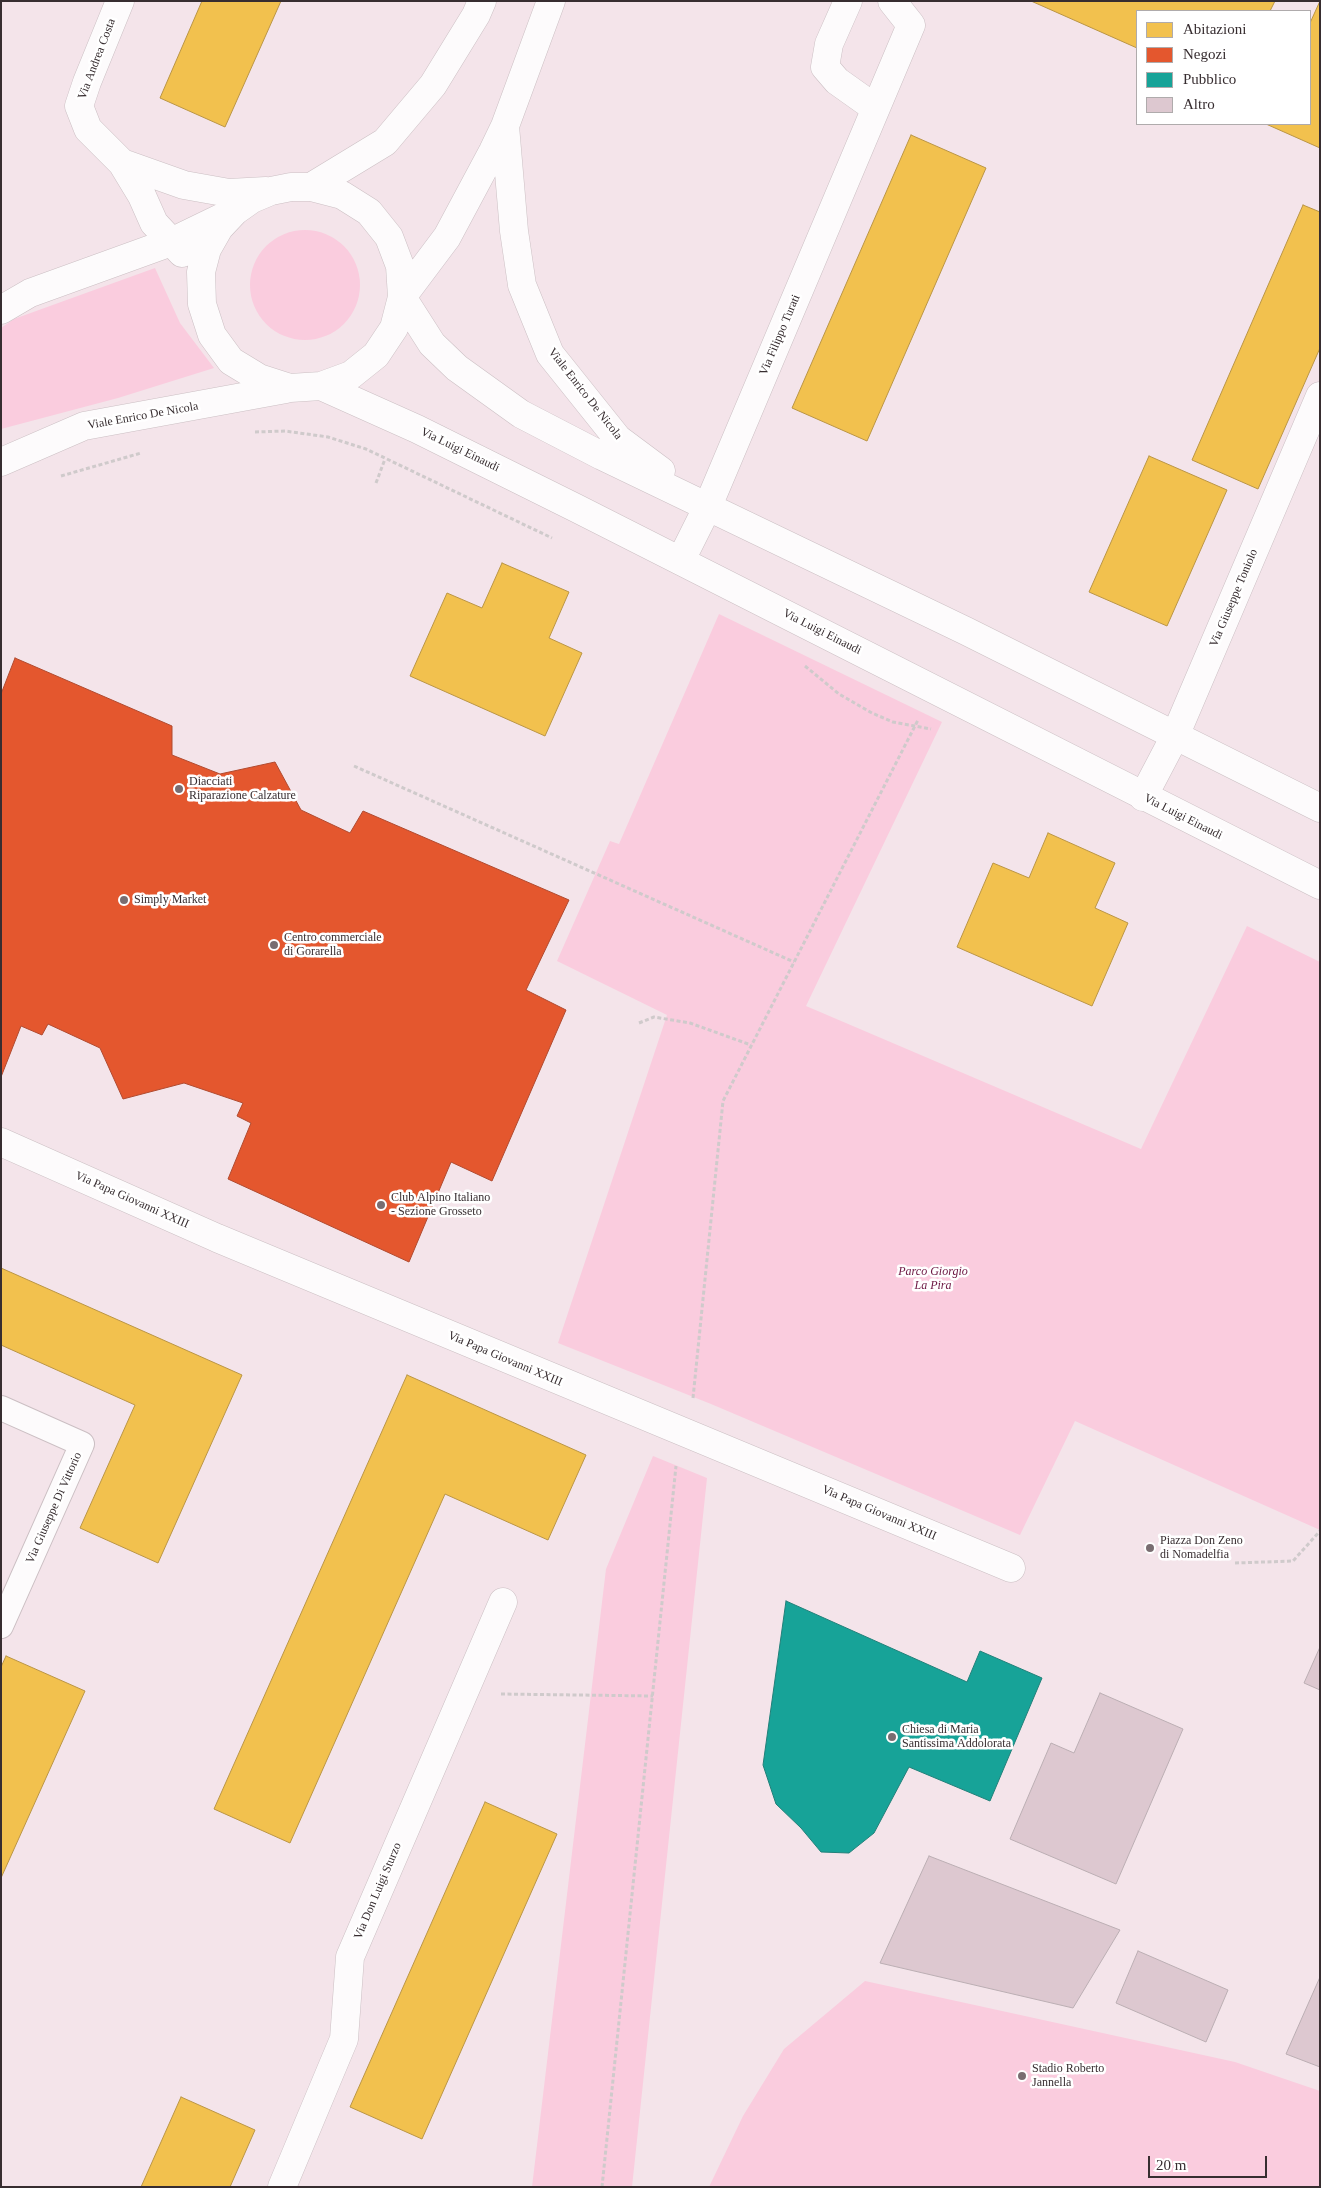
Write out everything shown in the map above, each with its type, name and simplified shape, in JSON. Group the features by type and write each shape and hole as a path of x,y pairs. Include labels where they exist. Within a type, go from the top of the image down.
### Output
{"street":[{"name":"Via Andrea Costa","path":"120,1 86,82 79,106 88,129 122,163 142,196 154,223 201,272"},
{"name":"Viale Enrico De Nicola","path":"311,187 385,142 433,85 476,15 482,1"},
{"name":"Viale Enrico De Nicola","path":"402,297 447,237 505,126 550,1"},
{"path":"848,1 829,44 825,67 837,80 875,108"},
{"name":"Via Filippo Turati","path":"681,560 708,506 911,25 892,1"},
{"name":"Viale Enrico De Nicola","path":"505,126 514,231 522,285 550,354 618,439 708,506"},
{"name":"Via Andrea Costa","path":"122,163 184,185 229,192 271,191"},
{"name":"Viale Enrico De Nicola","path":"1,310 30,294 171,242 235,211 252,199 271,191 291,187 311,187 342,195 368,212 389,236 400,266 402,297 394,328 376,355 351,375 321,386 290,388 84,426 1,462"},
{"name":"Viale Enrico De Nicola","path":"235,211 219,228 211,242 201,272 202,304 212,335 232,361 259,378 290,388"},
{"path":"402,297 432,344 457,368 490,394 520,414 1320,808"},
{"name":"Via Luigi Einaudi","path":"321,386 417,429 681,560 1143,798 1320,885"},
{"name":"Via Giuseppe Toniolo","path":"1143,798 1175,736 1320,396"},
{"name":"Via Papa Giovanni XXIII","path":"1,1142 235,1245 1011,1568"},
{"name":"Via Don Luigi Sturzo","path":"282,2187 344,2039 350,1958 462,1693 503,1602"}],"lane":[{"name":"Via Giuseppe Di Vittorio","path":"1,1408 82,1444 1,1626"}],"path":[{"path":"249,432 286,431 328,437 366,448 560,542"},
{"path":"52,479 144,452"},
{"path":"376,483 386,459"},
{"path":"693,1401 723,1101 934,689"},
{"path":"354,766 794,962"},
{"path":"638,1023 654,1017 690,1023 752,1045"},
{"path":"602,2187 676,1462"},
{"path":"1235,1563 1293,1561 1320,1531"},
{"path":"462,1693 653,1696"}],"green space":[{"path":"305,230 326,234 344,246 356,264 360,285 356,306 344,324 326,336 305,340 284,336 266,324 254,306 250,285 254,264 266,246 284,234"},
{"path":"155,268 180,323 214,368 118,398 1,429 1,328 14,319"},
{"name":"Parco Giorgio La Pira","path":"719,614 942,722 806,1006 1141,1149 1247,926 1320,962 1320,1530 1075,1421 1020,1535 711,1404 558,1343 667,1015 557,961 610,841 619,844"},
{"path":"653,1456 707,1478 632,2187 532,2187 606,1569"},
{"name":"Stadio Roberto Jannella","path":"865,1981 1235,2062 1320,2091 1320,2187 709,2187 743,2116 784,2049"}],"building: Abitazioni":[{"path":"202,1 281,1 225,127 160,98"},
{"path":"1031,1 1275,1 1270,10 1136,10 1136,48"},
{"path":"1320,1 1320,148 1268,125 1311,125 1311,21"},
{"path":"911,135 986,168 867,441 792,408"},
{"path":"1303,205 1320,212 1320,348 1258,489 1192,460"},
{"path":"1149,456 1227,490 1167,626 1089,592"},
{"path":"502,563 569,592 549,638 582,653 545,736 410,676 447,593 482,608"},
{"path":"1048,833 1115,863 1095,908 1128,923 1092,1006 957,947 993,863 1029,878"},
{"path":"1,1268 242,1375 158,1563 80,1528 135,1405 1,1345"},
{"path":"407,1375 586,1455 548,1540 445,1494 290,1843 214,1809"},
{"path":"6,1656 85,1691 1,1878 1,1667"},
{"path":"485,1802 557,1834 422,2139 350,2107"},
{"path":"181,2097 255,2130 230,2187 141,2187"}],"building: Negozi":[{"name":"Centro commerciale di Gorarella","path":"15,658 172,726 172,755 220,774 275,762 301,810 350,833 363,811 569,900 526,990 566,1010 492,1181 451,1162 409,1262 228,1179 251,1123 237,1116 243,1103 184,1083 123,1099 100,1048 48,1024 42,1035 21,1026 1,1077 1,694"}],"building: Pubblico":[{"name":"Chiesa di Maria Santissima Addolorata","path":"786,1601 967,1682 980,1651 1042,1678 990,1801 909,1767 874,1833 849,1853 821,1852 801,1828 776,1804 763,1765"}],"building: Altro":[{"path":"1320,1647 1320,1690 1304,1683"},
{"path":"1100,1693 1183,1729 1116,1884 1010,1839 1051,1743 1074,1753"},
{"path":"929,1856 1120,1930 1073,2008 880,1963"},
{"path":"1138,1951 1228,1990 1206,2042 1116,2003"},
{"path":"1320,1977 1320,2067 1286,2054"}],"place":[{"name":"Diacciati Riparazione Calzature","path":"179,789"},
{"name":"Simply Market","path":"124,900"},
{"name":"Centro commerciale di Gorarella","path":"274,945"},
{"name":"Club Alpino Italiano - Sezione Grosseto","path":"381,1205"},
{"name":"Piazza Don Zeno di Nomadelfia","path":"1150,1548"},
{"name":"Chiesa di Maria Santissima Addolorata","path":"892,1737"},
{"name":"Stadio Roberto Jannella","path":"1022,2076"}]}
